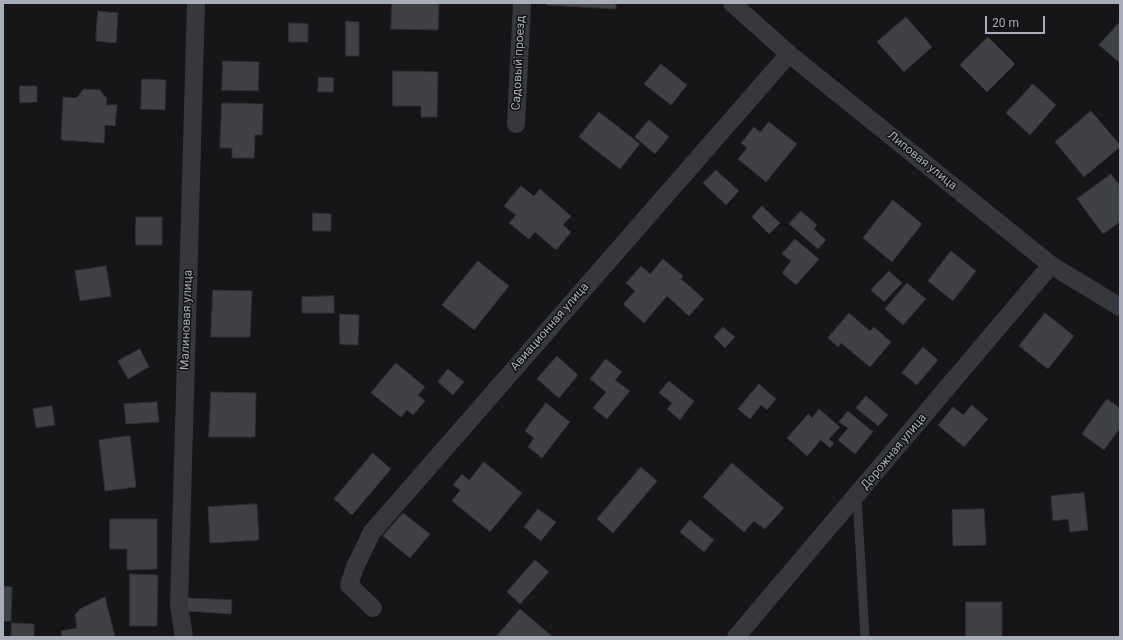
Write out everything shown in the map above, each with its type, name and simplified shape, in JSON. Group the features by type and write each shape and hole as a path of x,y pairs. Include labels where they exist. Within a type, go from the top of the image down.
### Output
{"street":[{"name":"Малиновая улица","path":"184,637 179,605 196,3"},
{"name":"Садовый проезд","path":"516,124 522,3"},
{"name":"Липовая улица","path":"732,3 789,54 1051,265 1120,307"},
{"name":"Авиационная улица","path":"373,608 350,585 355,567 372,532 789,54"},
{"name":"Дорожная улица","path":"736,637 1051,265"}],"lane":[{"path":"857,495 866,637"}],"building":[{"path":"392,3 439,3 438,30 391,29"},
{"path":"547,3 616,3 616,9 547,5"},
{"path":"98,11 118,13 116,43 96,41"},
{"path":"906,17 932,47 904,72 877,42"},
{"path":"346,21 359,22 359,56 346,56"},
{"path":"1120,22 1120,63 1099,45"},
{"path":"289,23 308,24 308,42 289,42"},
{"path":"988,37 1015,64 987,92 960,65"},
{"path":"223,61 259,62 258,91 222,90"},
{"path":"661,64 687,85 671,105 644,84"},
{"path":"393,71 438,72 437,117 421,117 421,106 393,106"},
{"path":"319,77 334,78 333,92 318,92"},
{"path":"142,79 166,80 165,110 141,109"},
{"path":"1033,84 1056,105 1030,135 1006,113"},
{"path":"20,86 37,86 37,102 20,103"},
{"path":"84,89 100,90 107,99 106,105 117,105 115,126 105,125 104,143 61,140 63,97 76,98"},
{"path":"222,103 263,104 262,135 255,135 254,158 232,158 232,148 220,148"},
{"path":"1091,111 1120,145 1120,147 1084,177 1055,142"},
{"path":"599,112 640,144 620,169 579,137"},
{"path":"649,120 669,137 655,154 635,137"},
{"path":"769,122 797,144 766,182 738,159 747,148 741,143 754,127 760,132"},
{"path":"716,170 739,191 726,205 703,183"},
{"path":"1111,174 1120,186 1120,222 1103,234 1077,199"},
{"path":"521,186 534,196 540,189 571,216 563,225 571,232 556,250 535,232 529,239 509,223 516,215 504,206"},
{"path":"893,200 922,224 892,262 863,238"},
{"path":"762,206 780,223 769,234 752,217"},
{"path":"801,211 817,225 814,229 826,240 818,249 789,224"},
{"path":"313,213 331,214 331,231 313,231"},
{"path":"136,217 162,217 162,245 136,245"},
{"path":"795,239 819,259 796,285 782,273 791,261 782,254"},
{"path":"951,251 976,271 953,301 928,281"},
{"path":"663,259 683,276 681,279 704,299 689,316 667,296 644,323 623,304 635,291 626,283 641,266 650,274"},
{"path":"478,261 509,286 474,330 442,305"},
{"path":"106,266 111,296 80,301 75,271"},
{"path":"889,271 902,283 884,302 871,290"},
{"path":"907,283 926,299 903,325 885,309"},
{"path":"213,290 252,291 250,337 211,337"},
{"path":"334,296 334,313 302,313 302,297"},
{"path":"849,313 870,331 874,327 891,342 870,367 841,343 838,347 828,338"},
{"path":"1045,313 1074,336 1048,369 1019,346"},
{"path":"340,314 359,315 358,345 340,344"},
{"path":"723,327 735,337 725,348 714,337"},
{"path":"923,347 938,360 917,385 902,373"},
{"path":"140,349 149,367 128,379 118,361"},
{"path":"557,356 578,375 559,398 537,379"},
{"path":"606,359 622,372 615,380 630,391 607,419 593,408 606,392 590,379"},
{"path":"396,363 425,387 418,395 425,401 413,415 407,410 401,417 371,393"},
{"path":"448,369 464,382 453,395 438,382"},
{"path":"669,381 694,401 680,420 667,409 672,403 659,393"},
{"path":"759,384 776,399 767,410 761,405 750,419 738,409"},
{"path":"211,392 256,393 255,437 209,437"},
{"path":"866,396 888,415 878,426 856,408"},
{"path":"1107,399 1120,408 1120,428 1104,450 1082,434"},
{"path":"157,402 159,422 126,424 124,404"},
{"path":"546,403 570,422 542,458 528,447 534,438 525,431"},
{"path":"972,405 988,419 964,447 938,425 953,407 963,415"},
{"path":"52,406 55,425 36,428 33,409"},
{"path":"819,409 840,427 829,439 834,443 830,448 821,440 807,456 787,438 808,414 812,418"},
{"path":"848,411 873,432 855,454 838,440 848,428 839,422"},
{"path":"130,436 136,487 105,491 99,440"},
{"path":"373,453 391,469 352,515 334,499"},
{"path":"484,462 522,493 490,532 452,501 460,490 453,485 462,474 469,480"},
{"path":"732,463 784,508 765,529 754,521 744,532 703,497"},
{"path":"641,467 657,481 613,533 597,519"},
{"path":"1084,493 1088,530 1070,532 1068,519 1053,521 1051,496"},
{"path":"257,504 259,540 210,543 208,507"},
{"path":"538,509 556,522 541,541 524,527"},
{"path":"984,509 986,545 953,546 952,510"},
{"path":"403,513 430,534 410,558 383,536"},
{"path":"110,519 157,519 157,569 127,570 127,549 110,549"},
{"path":"690,520 714,540 704,552 680,532"},
{"path":"535,560 549,572 520,604 507,592"},
{"path":"130,574 158,575 157,626 130,626"},
{"path":"3,586 12,587 11,621 3,621"},
{"path":"105,597 115,637 62,637 61,631 77,628 75,615 80,609"},
{"path":"188,598 232,600 231,614 187,611"},
{"path":"966,602 1002,602 1002,637 966,637"},
{"path":"520,609 553,637 496,637"},
{"path":"12,623 34,624 34,637 11,637"}]}
